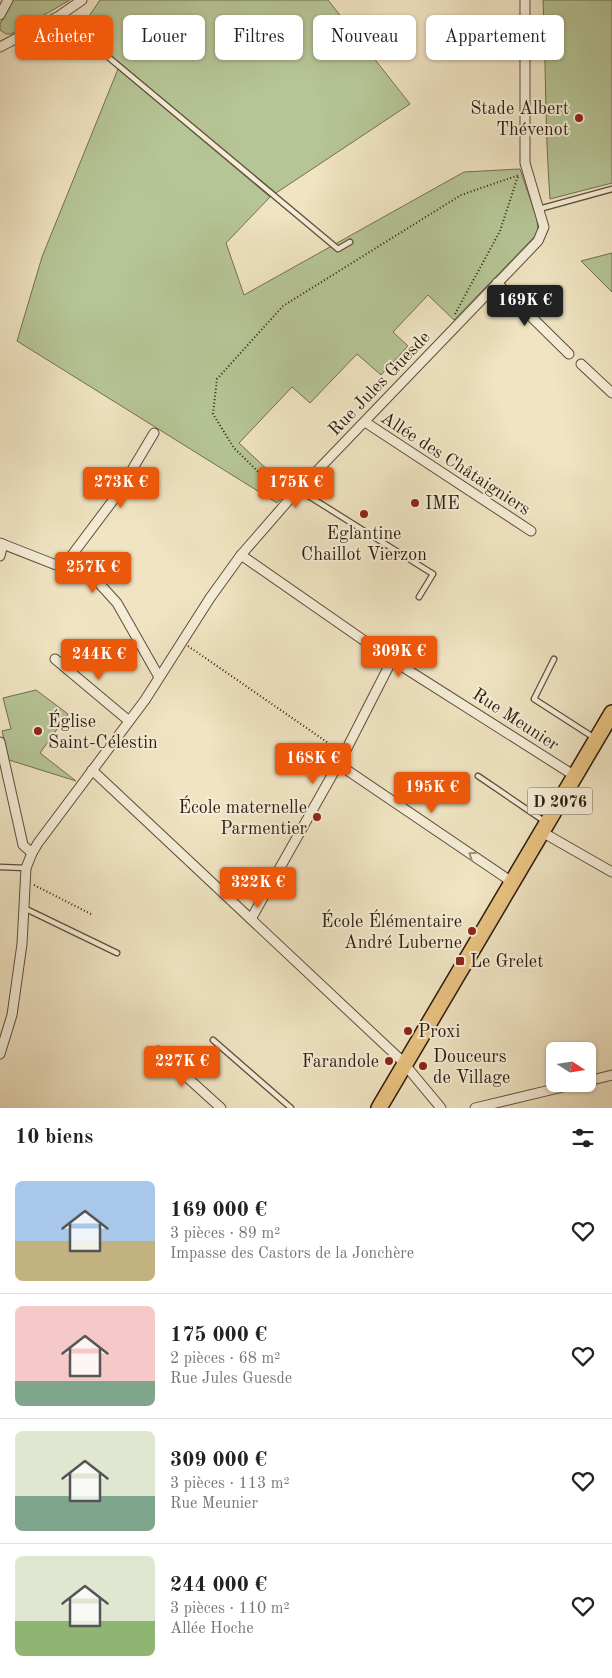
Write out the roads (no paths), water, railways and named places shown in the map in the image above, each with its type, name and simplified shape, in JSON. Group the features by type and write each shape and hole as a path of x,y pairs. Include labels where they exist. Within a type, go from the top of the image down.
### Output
{"main road":[{"name":"D 2076","path":"379,1108 596,740 610,720"}],"street":[{"path":"0,15 8,0"},
{"path":"60,15 82,0"},
{"name":"Rue Jules Guesde","path":"0,1054 12,1015 22,944 26,868 32,853 145,700 210,598 241,554 288,501 538,240 544,227 525,163 525,0"},
{"path":"0,47 15,39"},
{"path":"497,283 569,354"},
{"path":"581,364 612,394"},
{"name":"Allée des Châtaigniers","path":"364,422 530,531"},
{"path":"63,567 117,495 154,434"},
{"path":"0,556 2,544 97,581 117,603 159,677"},
{"name":"Rue Meunier","path":"241,554 392,660 575,776"},
{"path":"55,659 129,721"},
{"path":"251,919 338,764 392,660"},
{"path":"0,742 23,845 32,853"},
{"path":"338,764 512,882"},
{"path":"92,770 405,1065 441,1108"},
{"path":"545,827 612,872"},
{"path":"158,1051 221,1108"},
{"path":"596,1079 612,1075"},
{"path":"475,1108 546,1091"}],"lane":[{"path":"111,60 338,249 350,242"},
{"path":"539,209 612,189"},
{"path":"299,490 433,574 419,597"},
{"path":"554,659 534,698 596,740"},
{"path":"478,776 545,827"},
{"path":"0,867 26,868"},
{"path":"24,908 117,953"},
{"path":"214,1040 291,1108"}],"place":[{"name":"Stade Albert Thévenot","path":"579,118"},
{"name":"IME","path":"415,503"},
{"name":"Eglantine Chaillot Vierzon","path":"364,514"},
{"name":"Église Saint-Célestin","path":"38,731"},
{"name":"École maternelle Parmentier","path":"317,817"},
{"name":"École Élémentaire André Luberne","path":"472,931"},
{"name":"Le Grelet","path":"460,961"},
{"name":"Proxi","path":"408,1031"},
{"name":"Farandole","path":"389,1061"},
{"name":"Douceurs de Village","path":"423,1066"}]}
